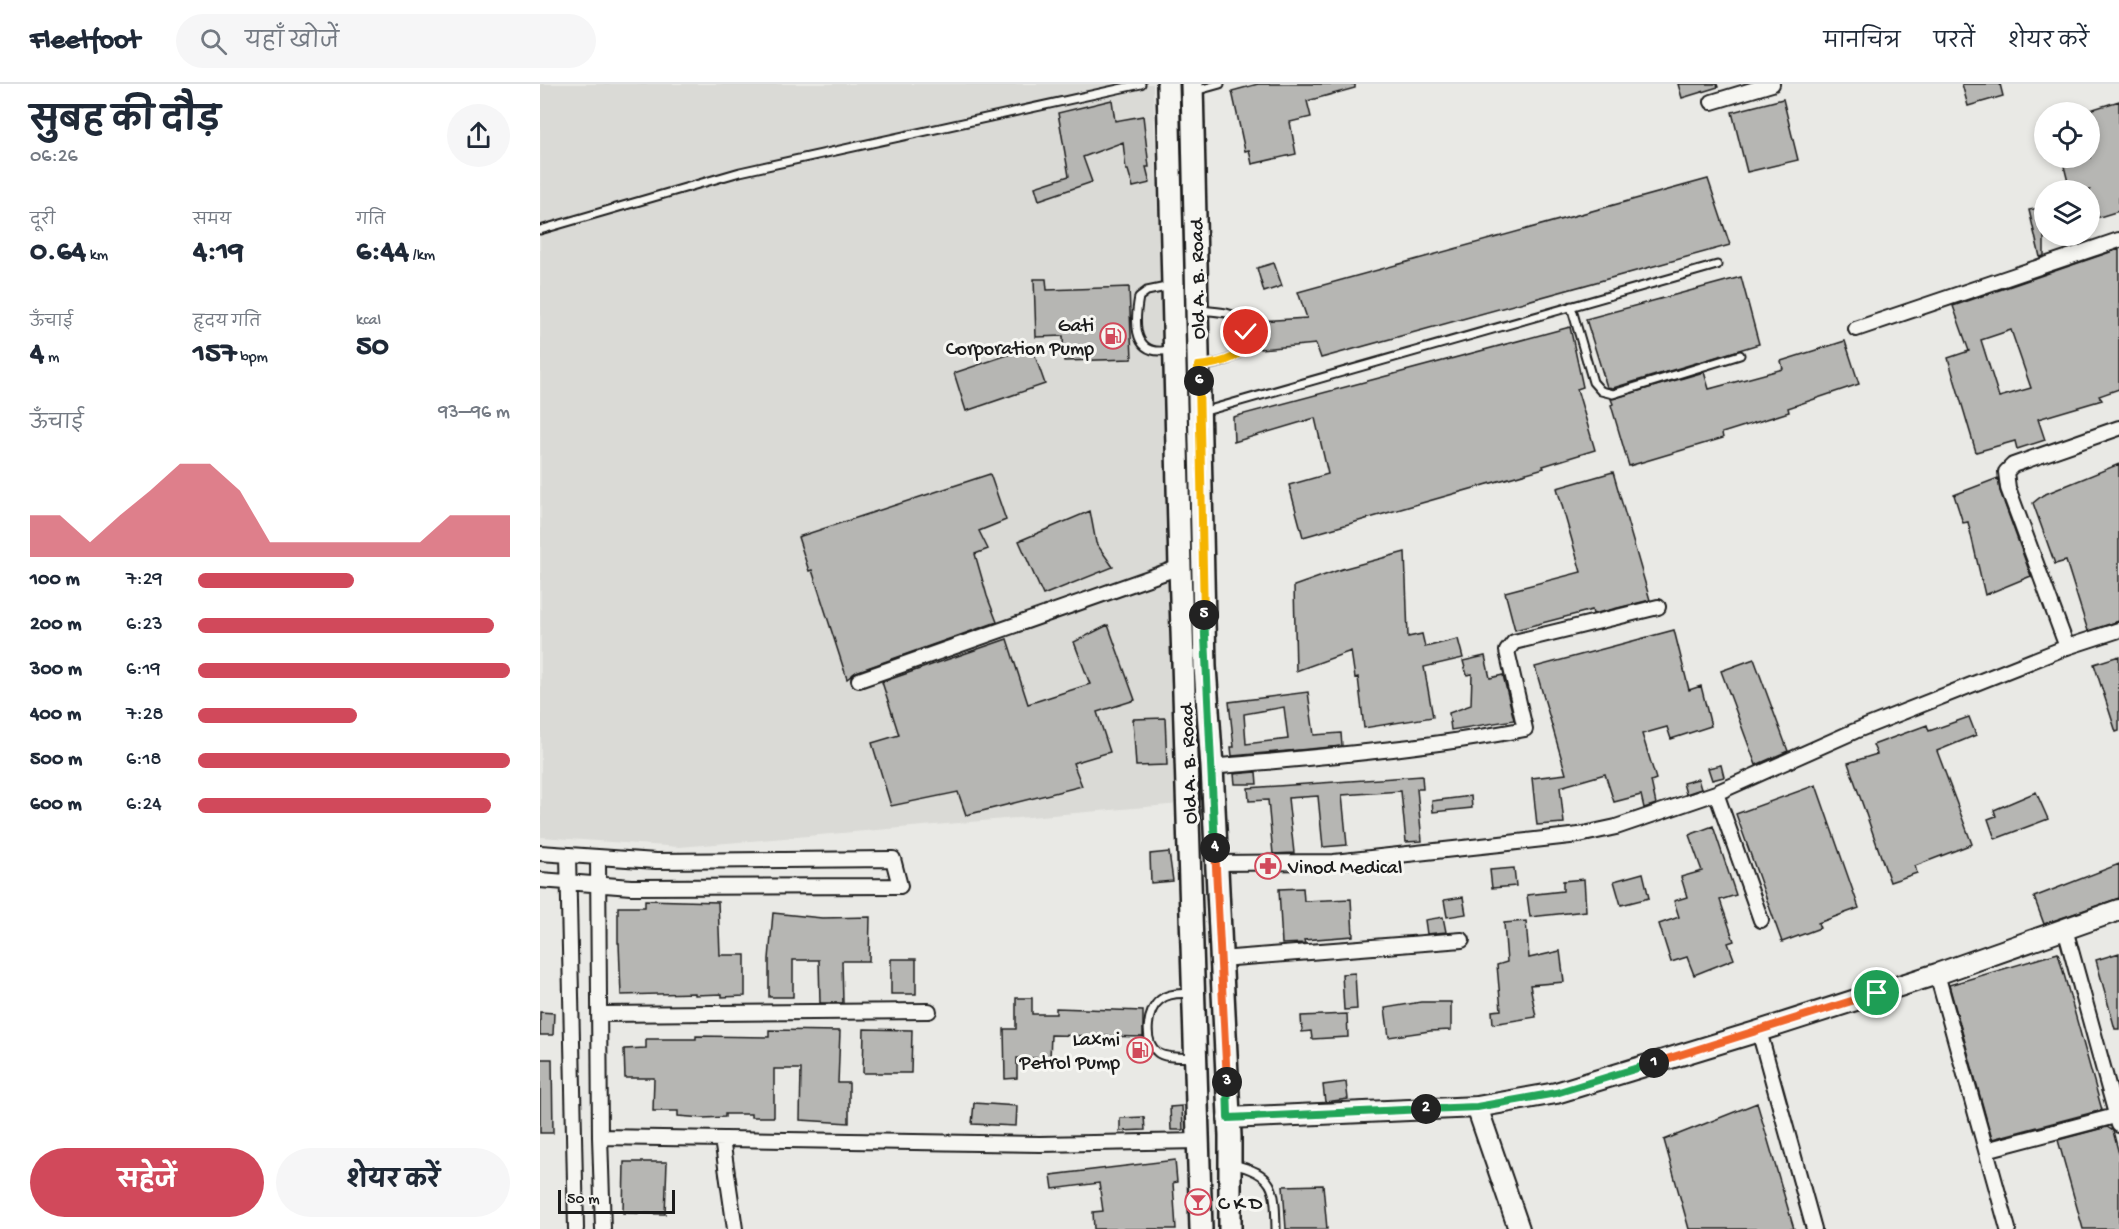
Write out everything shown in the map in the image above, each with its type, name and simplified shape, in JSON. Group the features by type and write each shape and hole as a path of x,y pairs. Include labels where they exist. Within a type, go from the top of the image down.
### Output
{"main road":[{"name":"Old A. B. Road","path":"1168,84 1180,567 1201,1229"},
{"name":"Old A. B. Road","path":"1192,88 1205,667 1212,767 1228,1118 1230,1229"}],"street":[{"path":"1712,102 1772,84"},
{"path":"1856,329 2119,240"},
{"path":"2067,647 2008,489 2006,472 2013,465 2119,428"},
{"path":"860,680 1180,567"},
{"path":"1212,767 1328,756 1525,729 1507,651 1514,642 1658,607"},
{"path":"1215,863 1334,861 1579,834 1617,827 1716,794 1855,731 2067,647 2119,630"},
{"path":"1716,794 1761,920"},
{"path":"540,853 656,861 894,859 900,886 631,887 540,880"},
{"path":"568,855 576,1229"},
{"path":"598,858 603,1229"},
{"path":"1228,1118 1477,1107 1556,1093 1937,974 2119,910"},
{"path":"1986,1150 2118,1119 2065,929"},
{"path":"1220,959 1462,940"},
{"path":"1937,974 2008,1229"},
{"path":"600,1014 929,1011"},
{"path":"1759,1031 1814,1229"},
{"path":"1477,1107 1519,1229"},
{"path":"600,1137 1040,1144 1199,1141"},
{"path":"722,1139 735,1229"}],"lane":[{"path":"540,230 740,172 1141,84"},
{"path":"1192,88 1220,84"},
{"path":"1199,412 1717,265"},
{"path":"1173,286 1147,291 1139,297 1137,316 1138,335 1144,345 1150,350 1174,350"},
{"path":"1571,306 1593,382 1601,391 1612,394 1740,355"},
{"path":"1197,310 1236,316 1244,322 1249,344 1240,354 1228,360 1198,366"},
{"path":"1195,994 1180,993 1159,1000 1152,1009 1149,1043 1156,1052 1163,1055 1197,1058"},
{"path":"1230,1164 1252,1169 1268,1179 1274,1192 1276,1229"}],"shaded area":[{"path":"540,84 1153,84 1180,804 680,847 541,837"}],"building":[{"path":"1258,84 1355,84 1355,88 1307,101 1311,117 1290,122 1296,154 1252,164 1249,150 1245,151 1232,91"},
{"path":"1678,84 1717,84 1718,87 1682,98"},
{"path":"1962,84 2000,84 2003,96 1968,106"},
{"path":"1783,99 1798,160 1747,172 1732,112"},
{"path":"1112,100 1115,121 1143,116 1149,167 1146,167 1150,183 1133,187 1128,170 1126,170 1123,142 1083,157 1092,182 1039,200 1035,187 1069,176 1058,113"},
{"path":"2119,101 2119,211 2100,217 2100,180 2068,180 2064,168 2100,168 2100,107"},
{"path":"1708,179 1730,245 1321,358 1316,344 1260,349 1258,321 1307,318 1298,292"},
{"path":"2034,209 2034,231 2029,210"},
{"path":"2037,246 2044,246 2044,256 2040,257"},
{"path":"2119,249 2119,389 2099,396 2102,400 2038,419 2045,440 2017,449 2015,441 1976,452 1948,358 1969,351 1953,306","holes":["2011,330 2031,388 1999,397 1981,340"]},
{"path":"1274,263 1282,286 1264,292 1257,268"},
{"path":"1741,277 1759,344 1613,388 1607,387 1586,319"},
{"path":"1034,279 1046,279 1047,290 1129,287 1132,359 1064,361 1063,336 1036,337"},
{"path":"1570,327 1583,387 1577,389 1595,450 1543,466 1544,468 1303,537 1289,485 1328,474 1315,418 1234,442 1233,417"},
{"path":"1845,341 1859,384 1788,408 1789,412 1722,433 1723,438 1629,466 1611,399 1704,372 1709,389 1783,369 1781,361"},
{"path":"1032,347 1045,384 966,411 954,373"},
{"path":"2119,464 2119,621 2088,631 2066,561 2055,564 2033,503 2043,495"},
{"path":"1613,472 1650,600 1593,614 1592,610 1515,630 1505,592 1581,572 1557,488"},
{"path":"990,474 1006,520 979,531 988,549 975,554 997,622 856,672 847,679 812,570 809,571 798,537"},
{"path":"1998,478 2000,491 2031,576 1985,595 1968,522 1963,523 1954,495"},
{"path":"1090,511 1096,543 1113,567 1043,595 1019,541"},
{"path":"1405,552 1408,637 1422,634 1425,647 1458,639 1463,658 1424,667 1433,717 1364,728 1358,677 1355,678 1351,651 1296,671 1294,586 1342,569"},
{"path":"1108,625 1135,700 1097,712 1110,752 1073,763 1082,786 966,815 958,792 891,806 872,743 899,735 882,682 1007,639 1028,704 1090,684 1074,642"},
{"path":"1674,630 1689,690 1701,686 1711,726 1671,739 1667,727 1642,734 1656,779 1651,781 1656,804 1644,808 1641,795 1614,802 1605,774 1560,787 1564,823 1537,825 1532,778 1566,774 1535,667"},
{"path":"1485,656 1490,678 1503,675 1514,720 1451,730 1449,713 1471,705 1472,674 1467,675 1463,661"},
{"path":"2119,656 2119,731 2116,732 2094,664"},
{"path":"1754,659 1788,751 1756,765 1721,671"},
{"path":"1308,692 1314,735 1341,733 1342,746 1232,756 1231,747 1234,747 1229,702","holes":["1284,707 1288,739 1246,744 1244,714"]},
{"path":"1969,717 1976,735 1937,751 1972,844 1915,866 1917,873 1890,882 1848,763 1877,754 1873,745 1927,725 1929,731"},
{"path":"1165,718 1167,765 1136,766 1133,719"},
{"path":"1721,765 1724,777 1712,780 1708,768"},
{"path":"1256,772 1257,784 1235,784 1234,774"},
{"path":"1422,776 1423,789 1417,789 1422,841 1406,842 1401,791 1342,795 1347,845 1323,847 1318,796 1288,798 1294,853 1273,854 1268,800 1249,801 1248,788"},
{"path":"1698,779 1701,789 1686,794 1683,783"},
{"path":"1816,785 1859,908 1818,923 1820,928 1782,942 1736,814"},
{"path":"2036,792 2048,819 1995,839 1988,819 1996,816 1994,810"},
{"path":"1471,796 1472,808 1433,812 1432,801"},
{"path":"1713,826 1736,895 1720,900 1734,941 1728,943 1734,959 1694,975 1687,957 1671,962 1659,924 1679,917 1674,901 1687,897 1681,877 1702,871 1689,835"},
{"path":"1169,852 1173,881 1151,883 1150,854"},
{"path":"2119,864 2119,898 2044,924 2034,897"},
{"path":"1514,868 1516,886 1492,888 1490,870"},
{"path":"1643,873 1649,898 1621,905 1614,881"},
{"path":"1584,879 1586,911 1530,917 1527,895 1563,891 1563,881"},
{"path":"1303,888 1304,901 1351,899 1353,936 1282,944 1279,889"},
{"path":"1463,897 1466,914 1447,917 1444,900"},
{"path":"645,900 718,902 720,955 745,955 745,996 722,997 722,994 695,995 695,993 621,995 618,907 645,907"},
{"path":"773,913 822,918 870,917 869,961 842,961 843,1003 820,1003 819,960 793,960 793,997 769,997 769,959"},
{"path":"1443,917 1446,932 1427,934 1425,920"},
{"path":"1526,921 1529,958 1560,951 1564,982 1530,985 1536,1017 1493,1024 1492,1011 1501,1010 1497,965 1507,962 1504,923"},
{"path":"2058,953 2102,1110 1992,1139 1949,985"},
{"path":"2119,953 2119,1029 2115,1029 2096,960"},
{"path":"891,959 916,959 916,994 891,994"},
{"path":"1355,973 1357,1009 1344,1010 1342,974"},
{"path":"1016,998 1032,998 1032,1014 1056,1014 1056,1008 1143,1011 1143,1037 1051,1035 1050,1058 1017,1058 1017,1078 1005,1079 1004,1029 1016,1029"},
{"path":"1421,1002 1451,1002 1451,1030 1389,1037 1385,1008"},
{"path":"540,1012 554,1013 553,1035 540,1035"},
{"path":"1347,1014 1348,1037 1312,1039 1311,1031 1302,1032 1301,1016"},
{"path":"864,1029 912,1030 911,1073 863,1073"},
{"path":"769,1030 840,1031 838,1083 849,1083 849,1123 800,1120 801,1069 774,1069 774,1117 725,1114 725,1117 703,1118 678,1116 678,1111 653,1111 654,1078 625,1078 624,1049 646,1048 646,1039 696,1039 696,1036 769,1037"},
{"path":"540,1059 552,1059 553,1133 540,1133"},
{"path":"1346,1082 1348,1099 1325,1102 1323,1085"},
{"path":"974,1103 1017,1106 1016,1126 972,1124"},
{"path":"1757,1103 1794,1229 1689,1229 1664,1140"},
{"path":"1182,1106 1183,1130 1171,1130 1170,1107"},
{"path":"1144,1117 1145,1130 1120,1131 1120,1118"},
{"path":"2107,1127 2113,1131 2119,1154 2119,1229 2083,1229 2058,1140"},
{"path":"1175,1160 1177,1182 1173,1183 1176,1229 1094,1229 1093,1212 1103,1211 1099,1183 1053,1189 1051,1175"},
{"path":"624,1162 667,1162 665,1214 623,1213"},
{"path":"1323,1185 1327,1229 1286,1229 1283,1186"}],"place":[{"name":"Gati Corporation Pump","path":"1113,336"},
{"name":"Vinod Medical","path":"1268,866"},
{"name":"Laxmi Petrol Pump","path":"1140,1050"},
{"name":"C K D","path":"1198,1202"}],"route":[{"path":"1246,332 1249,344 1240,354 1212,365 1198,366 1205,667 1212,767 1228,1118 1477,1107 1556,1093 1877,993"}]}
